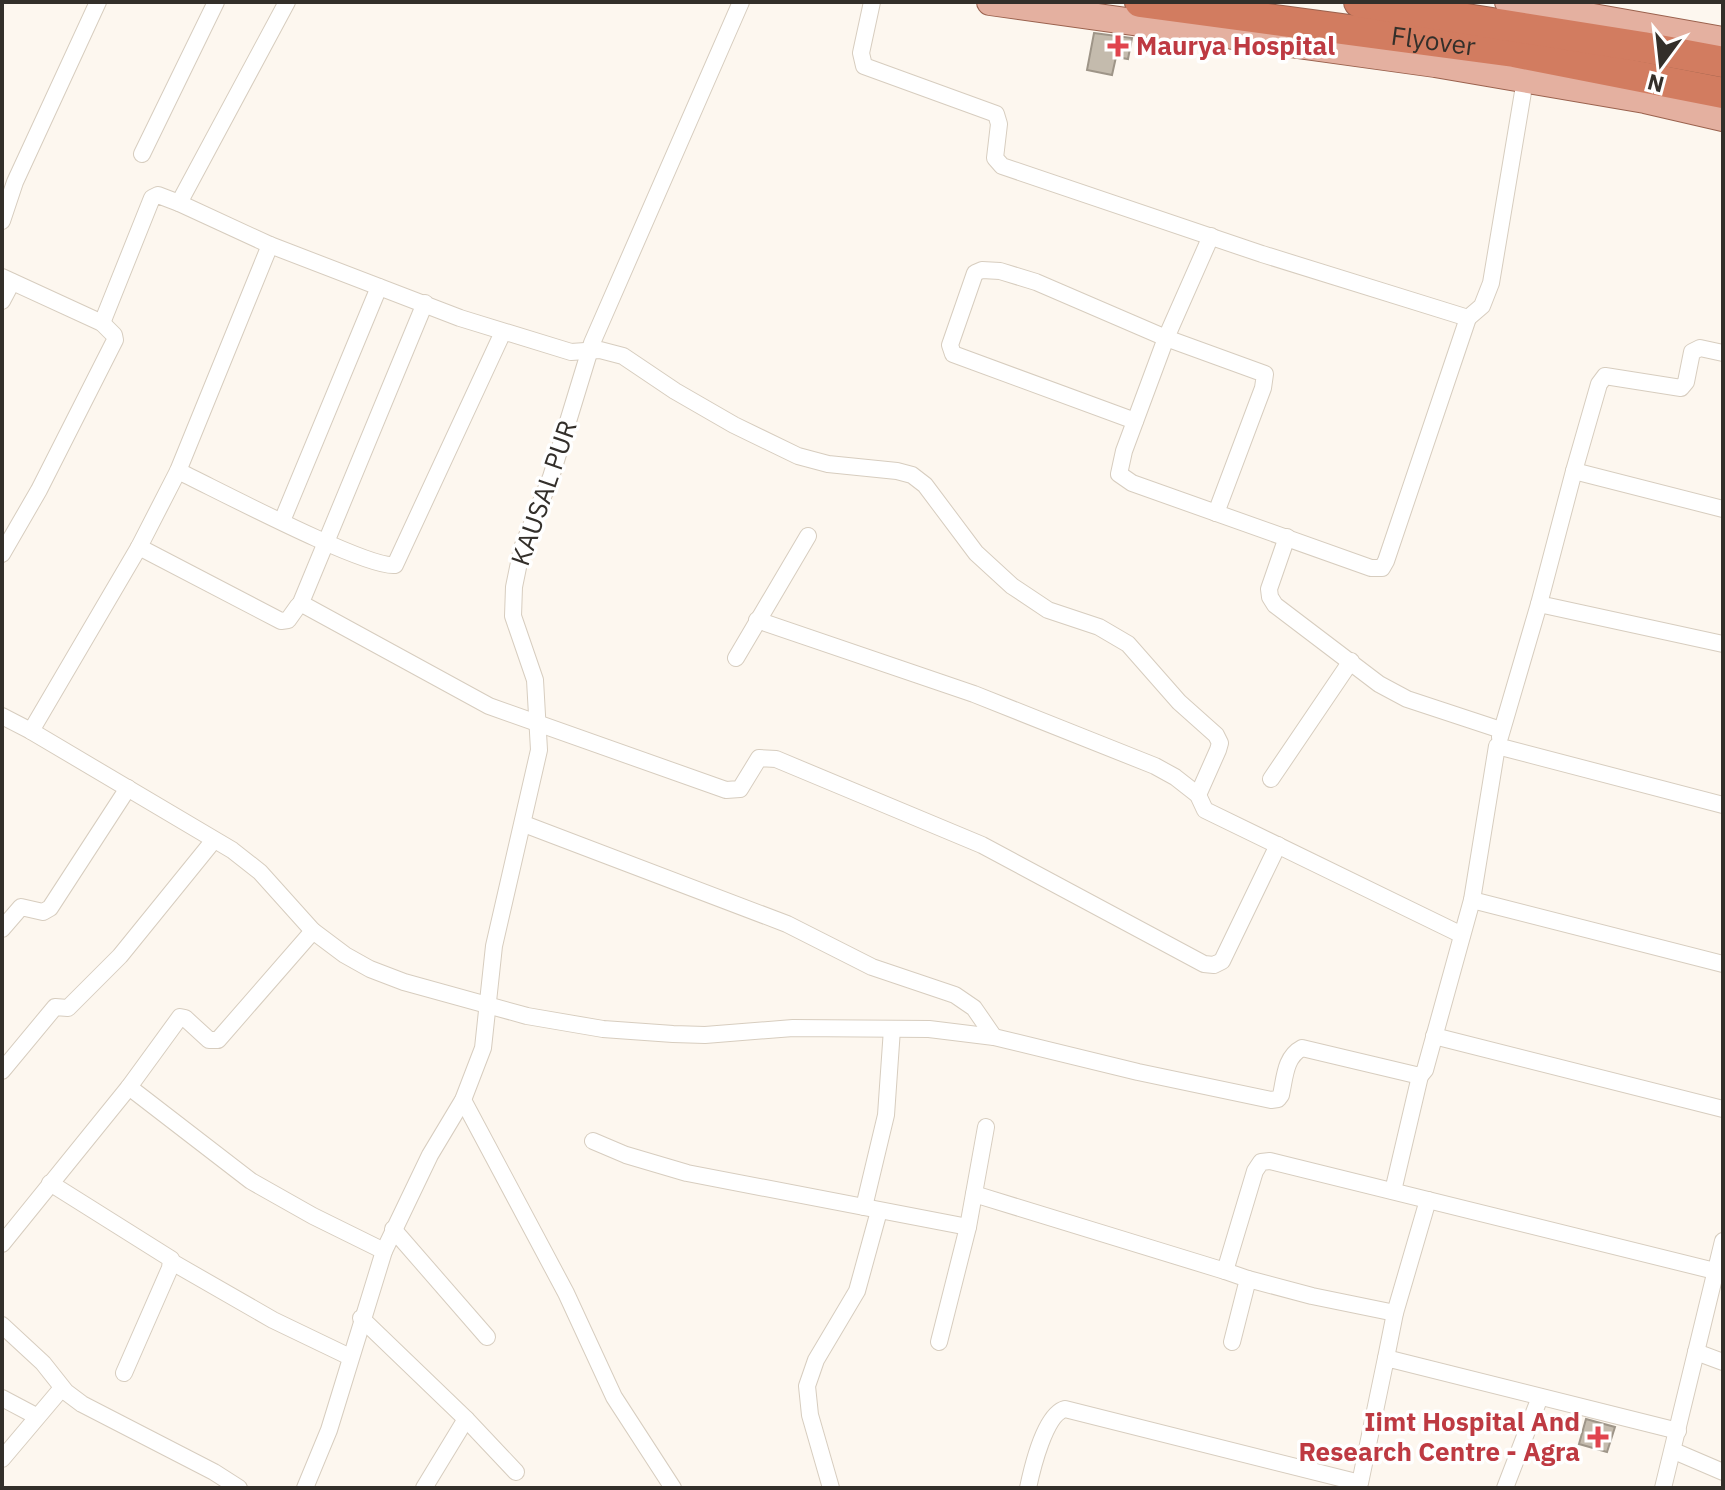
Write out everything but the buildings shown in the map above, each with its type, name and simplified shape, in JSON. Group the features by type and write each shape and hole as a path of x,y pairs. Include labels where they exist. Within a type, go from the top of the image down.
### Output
{"highway":[{"name":"Flyover","path":"1140,2 1514,52 1723,93"},
{"path":"1359,2 1723,62"}],"main road":[{"path":"990,2 1435,64 1645,100 1723,118"},
{"path":"1508,2 1723,40"}],"street":[{"path":"2,221 9,179 98,2"},
{"path":"142,154 216,2"},
{"path":"179,203 287,2"},
{"name":"KAUSAL PUR","path":"305,1488 329,1430 384,1251 430,1155 463,1100 483,1048 494,946 537,763 539,724 535,680 513,616 514,587 522,548 551,477 589,353 741,2"},
{"path":"872,2 861,53 864,66 996,114 999,124 995,158 1002,166 1468,318"},
{"path":"1211,236 1166,338 1135,421 1119,470 1122,477 1371,568 1382,568 1468,318 1482,306 1491,283 1525,80"},
{"path":"102,323 153,197 158,195 270,245 503,332 571,352 608,351 623,356 722,418 798,456 828,464 906,472 919,479 976,553 1012,586 1048,610 1099,627 1120,638 1179,702 1216,735 1218,750 1198,795"},
{"path":"31,731 139,547 178,471 270,245"},
{"path":"1135,421 953,354 950,345 972,277 982,270 1012,274 1166,338 1264,373 1266,376 1216,513"},
{"path":"2,301 7,280 102,323 114,335 115,343 39,490 2,554"},
{"path":"282,521 379,287"},
{"path":"139,547 281,621 291,618 300,605 425,303"},
{"path":"178,471 326,542 392,565 398,562 503,332"},
{"path":"1393,1191 1420,1076 1472,900 1499,738 1599,384 1605,376 1616,376 1681,388 1686,382 1692,352 1700,348 1723,353"},
{"path":"1574,471 1723,509"},
{"path":"736,658 808,536"},
{"path":"1287,537 1269,589 1275,605 1379,684 1499,738 1723,805"},
{"path":"1539,604 1723,644"},
{"path":"300,605 309,606 481,702 732,791 740,789 758,758 776,759 982,845 1210,965 1222,961 1278,845"},
{"path":"757,620 974,694 1155,766 1198,795 1205,810 1462,935"},
{"path":"1271,779 1351,661"},
{"path":"2,716 232,850 260,872 313,931 345,955 404,982 488,1007 566,1024 637,1032 705,1035 793,1028 929,1029 994,1037 1271,1100 1281,1095 1289,1061 1293,1053 1302,1048 1420,1076"},
{"path":"2,929 21,907 43,912 50,908 128,788"},
{"path":"524,824 787,924 872,967 955,995 974,1008 994,1037"},
{"path":"2,1071 55,1007 71,1006 108,969 214,840"},
{"path":"1472,900 1723,964"},
{"path":"2,1244 129,1087 180,1017 209,1040 221,1038 313,931"},
{"path":"831,1488 810,1415 807,1386 816,1360 857,1291 886,1115 892,1029"},
{"path":"1434,1036 1723,1109"},
{"path":"129,1087 251,1181 384,1251"},
{"path":"463,1100 571,1303 614,1397 673,1488"},
{"path":"939,1342 968,1227 986,1127"},
{"path":"593,1141 626,1155 687,1173 968,1227"},
{"path":"1225,1271 1255,1171 1261,1162 1270,1161 1720,1272"},
{"path":"50,1183 158,1250 172,1262 273,1320 350,1357"},
{"path":"974,1194 1248,1279 1395,1313"},
{"path":"1028,1488 1050,1424 1055,1414 1065,1409 1360,1486 1395,1313 1428,1200"},
{"path":"393,1229 487,1337"},
{"path":"1663,1488 1696,1352 1720,1272 1723,1241"},
{"path":"124,1373 172,1262"},
{"path":"1232,1342 1248,1279"},
{"path":"361,1318 516,1472"},
{"path":"2,1325 43,1363 62,1388 82,1404 239,1488"},
{"path":"1696,1352 1723,1362"},
{"path":"1386,1358 1678,1431"},
{"path":"2,1459 62,1388"},
{"path":"1505,1488 1540,1397"},
{"path":"2,1398 36,1416"},
{"path":"424,1488 466,1419"},
{"path":"1674,1451 1723,1472"}],"place":[{"name":"Maurya Hospital","path":"1118,46"},
{"name":"Iimt Hospital And Research Centre - Agra","path":"1598,1437"}]}
